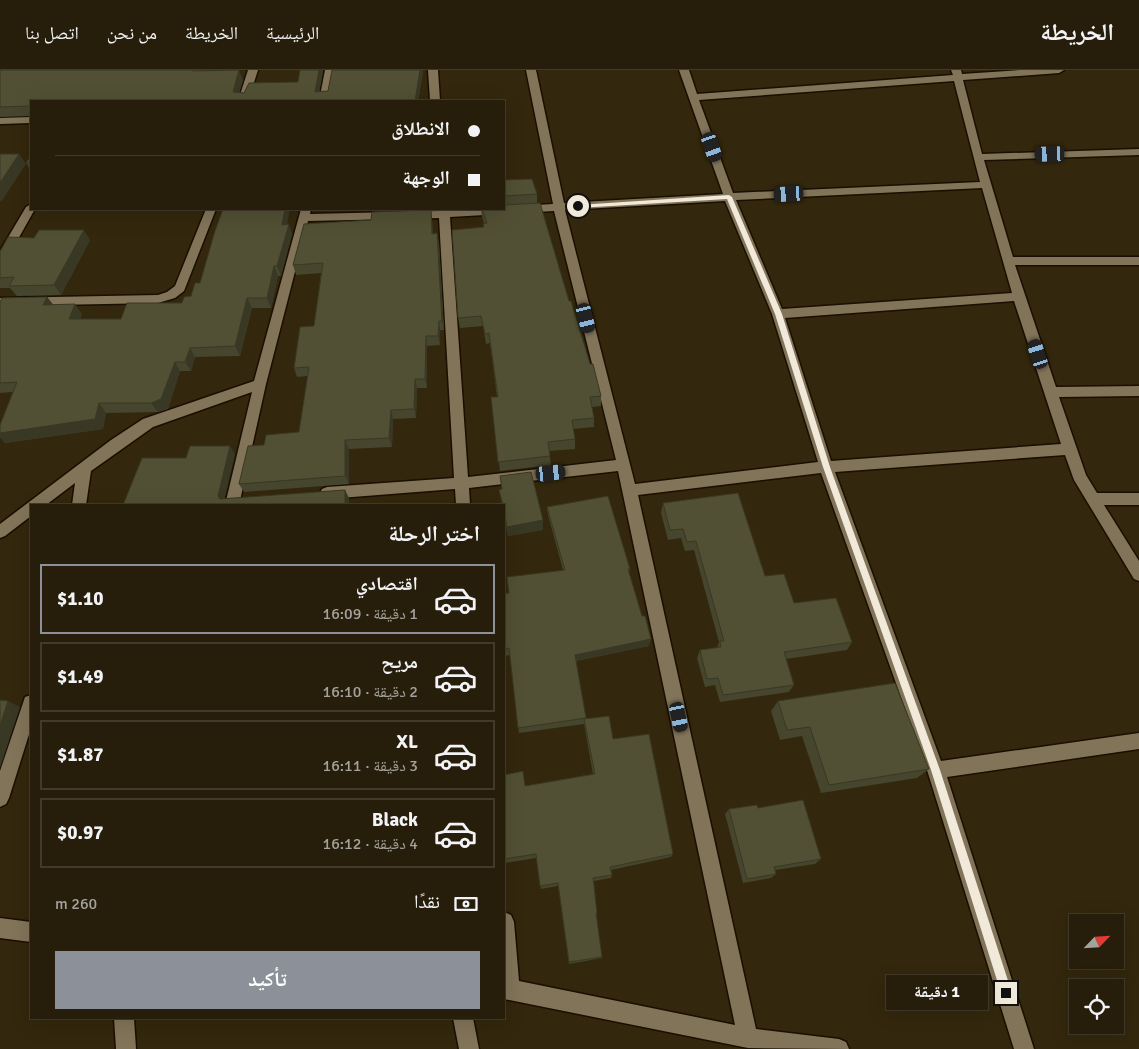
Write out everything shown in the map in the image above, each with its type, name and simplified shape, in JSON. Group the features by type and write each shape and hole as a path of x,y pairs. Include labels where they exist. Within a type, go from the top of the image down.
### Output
{"street":[{"path":"243,100 253,70"},
{"path":"324,100 330,70"},
{"path":"433,70 435,100"},
{"path":"531,70 559,208 630,490 748,1038"},
{"path":"684,70 729,197 778,314 826,467 936,770 1024,1049"},
{"path":"695,97 957,74 1059,70"},
{"path":"957,74 978,157 1019,297 1069,449 1079,476 1139,574"},
{"path":"0,121 30,120"},
{"path":"978,157 1139,152"},
{"path":"505,210 986,185"},
{"path":"0,261 30,209"},
{"path":"0,302 158,299 171,295 180,288 210,210"},
{"path":"237,501 260,384 305,214 502,210"},
{"path":"444,212 463,504"},
{"path":"1009,261 1139,261"},
{"path":"778,314 1019,297"},
{"path":"37,504 116,444 148,423 260,384"},
{"path":"1050,392 1139,391"},
{"path":"630,490 826,467 1069,449"},
{"path":"313,494 461,483 623,465"},
{"path":"79,504 84,468"},
{"path":"1093,500 1139,499"},
{"path":"0,532 30,509"},
{"path":"0,798 30,706"},
{"path":"936,770 1139,741"},
{"path":"0,928 30,932"},
{"path":"505,944 507,989 748,1038 839,1049"},
{"path":"124,1019 126,1049"},
{"path":"463,1019 469,1049"}],"building":[{"path":"0,70 239,70 233,92 244,93 249,83 298,82 300,70 319,70 315,92 328,91 332,70 420,70 415,100 30,100 30,106 0,107"},
{"path":"0,154 19,154 0,183"},
{"path":"532,179 537,194 505,196 505,180"},
{"path":"540,203 569,301 571,301 590,364 593,364 601,396 590,397 594,418 572,420 575,439 548,442 550,456 498,462 491,397 498,397 489,333 485,334 481,316 458,318 452,230 484,227 483,224 487,223 482,210 505,210 505,205"},
{"path":"223,210 285,210 282,225 289,224 277,266 274,266 267,298 247,298 235,346 190,348 185,362 175,362 161,399 151,403 99,403 95,419 0,433 0,425 17,382 0,383 0,302 2,298 47,297 43,305 75,304 69,319 121,319 127,303 182,303 184,297 191,296 195,283 200,283"},
{"path":"431,210 432,234 437,233 442,321 439,321 438,336 426,336 425,379 415,379 414,409 391,410 389,438 345,440 345,476 239,484 248,446 264,445 266,435 299,432 309,367 294,368 300,327 314,326 323,263 293,265 304,224 371,220 372,212"},
{"path":"39,230 84,230 54,285 9,286 14,277 0,278 0,252 8,237 34,238"},
{"path":"190,446 230,446 218,496 220,499 345,490 345,504 123,504 142,458 186,458"},
{"path":"531,472 543,520 507,527 505,504 503,504 499,490 502,489 500,476"},
{"path":"738,493 765,576 784,574 794,603 836,598 852,642 784,652 794,685 723,695 718,678 707,679 700,650 721,647 720,641 724,641 696,541 687,542 683,529 670,530 663,503"},
{"path":"608,496 642,616 645,616 651,639 575,655 586,718 518,728 509,648 505,649 505,594 509,593 507,577 565,570 547,507"},
{"path":"895,683 929,769 829,785 810,727 787,730 778,701"},
{"path":"0,700 8,701 0,726"},
{"path":"609,716 613,739 649,734 673,854 610,867 612,875 593,878 602,957 569,962 558,883 540,886 536,854 505,859 505,775 523,771 525,786 595,774 584,719"},
{"path":"803,800 821,859 774,867 776,874 747,879 729,809 757,805 758,808"}],"route":[{"path":"578,206 729,197 778,314 826,467 936,770 1006,993"}]}
